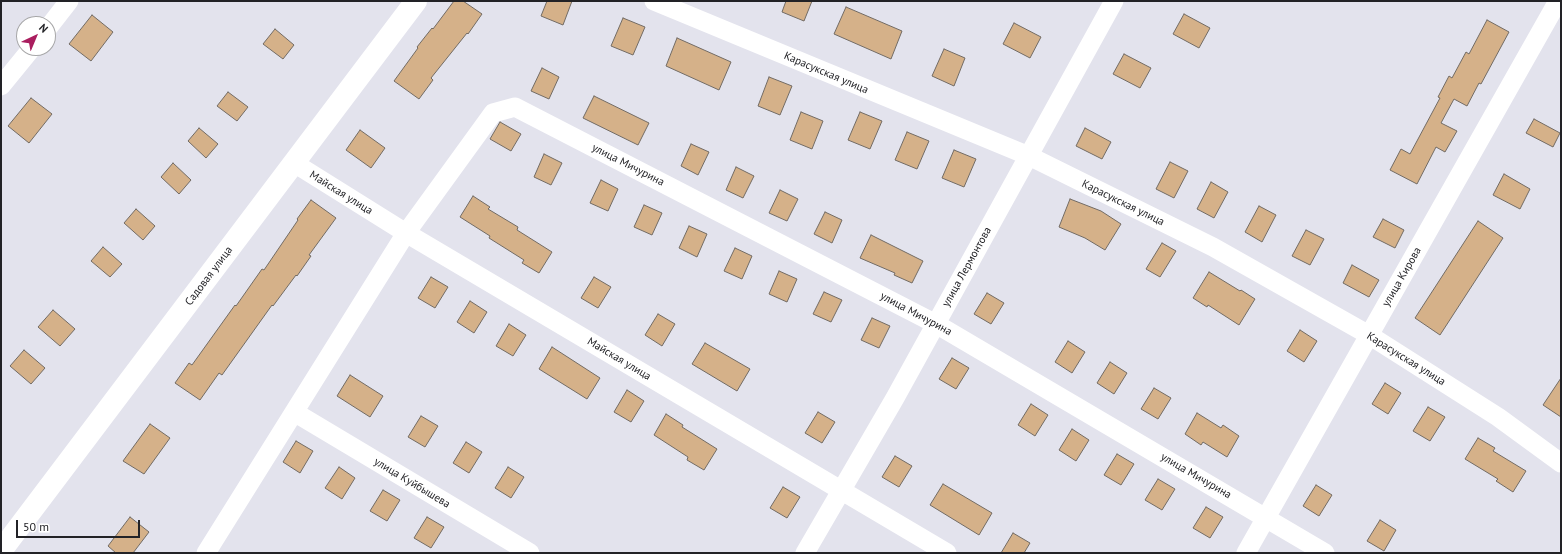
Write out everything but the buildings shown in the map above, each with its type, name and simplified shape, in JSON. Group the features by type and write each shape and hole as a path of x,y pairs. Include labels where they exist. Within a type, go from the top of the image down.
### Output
{"street":[{"path":"56,18 70,1"},
{"name":"Садовая улица","path":"1,551 416,1"},
{"name":"Карасукская улица","path":"654,1 1029,156 1213,247 1369,335 1498,417 1561,464"},
{"name":"улица Лермонтова","path":"805,553 936,324 1114,1"},
{"name":"улица Кирова","path":"1246,553 1558,1"},
{"path":"1,86 25,56"},
{"name":"улица Мичурина","path":"406,233 493,113 515,107 936,324 1325,553"},
{"name":"Майская улица","path":"294,164 406,233 947,553"},
{"path":"206,553 406,233"},
{"name":"улица Куйбышева","path":"294,412 530,553"}]}
